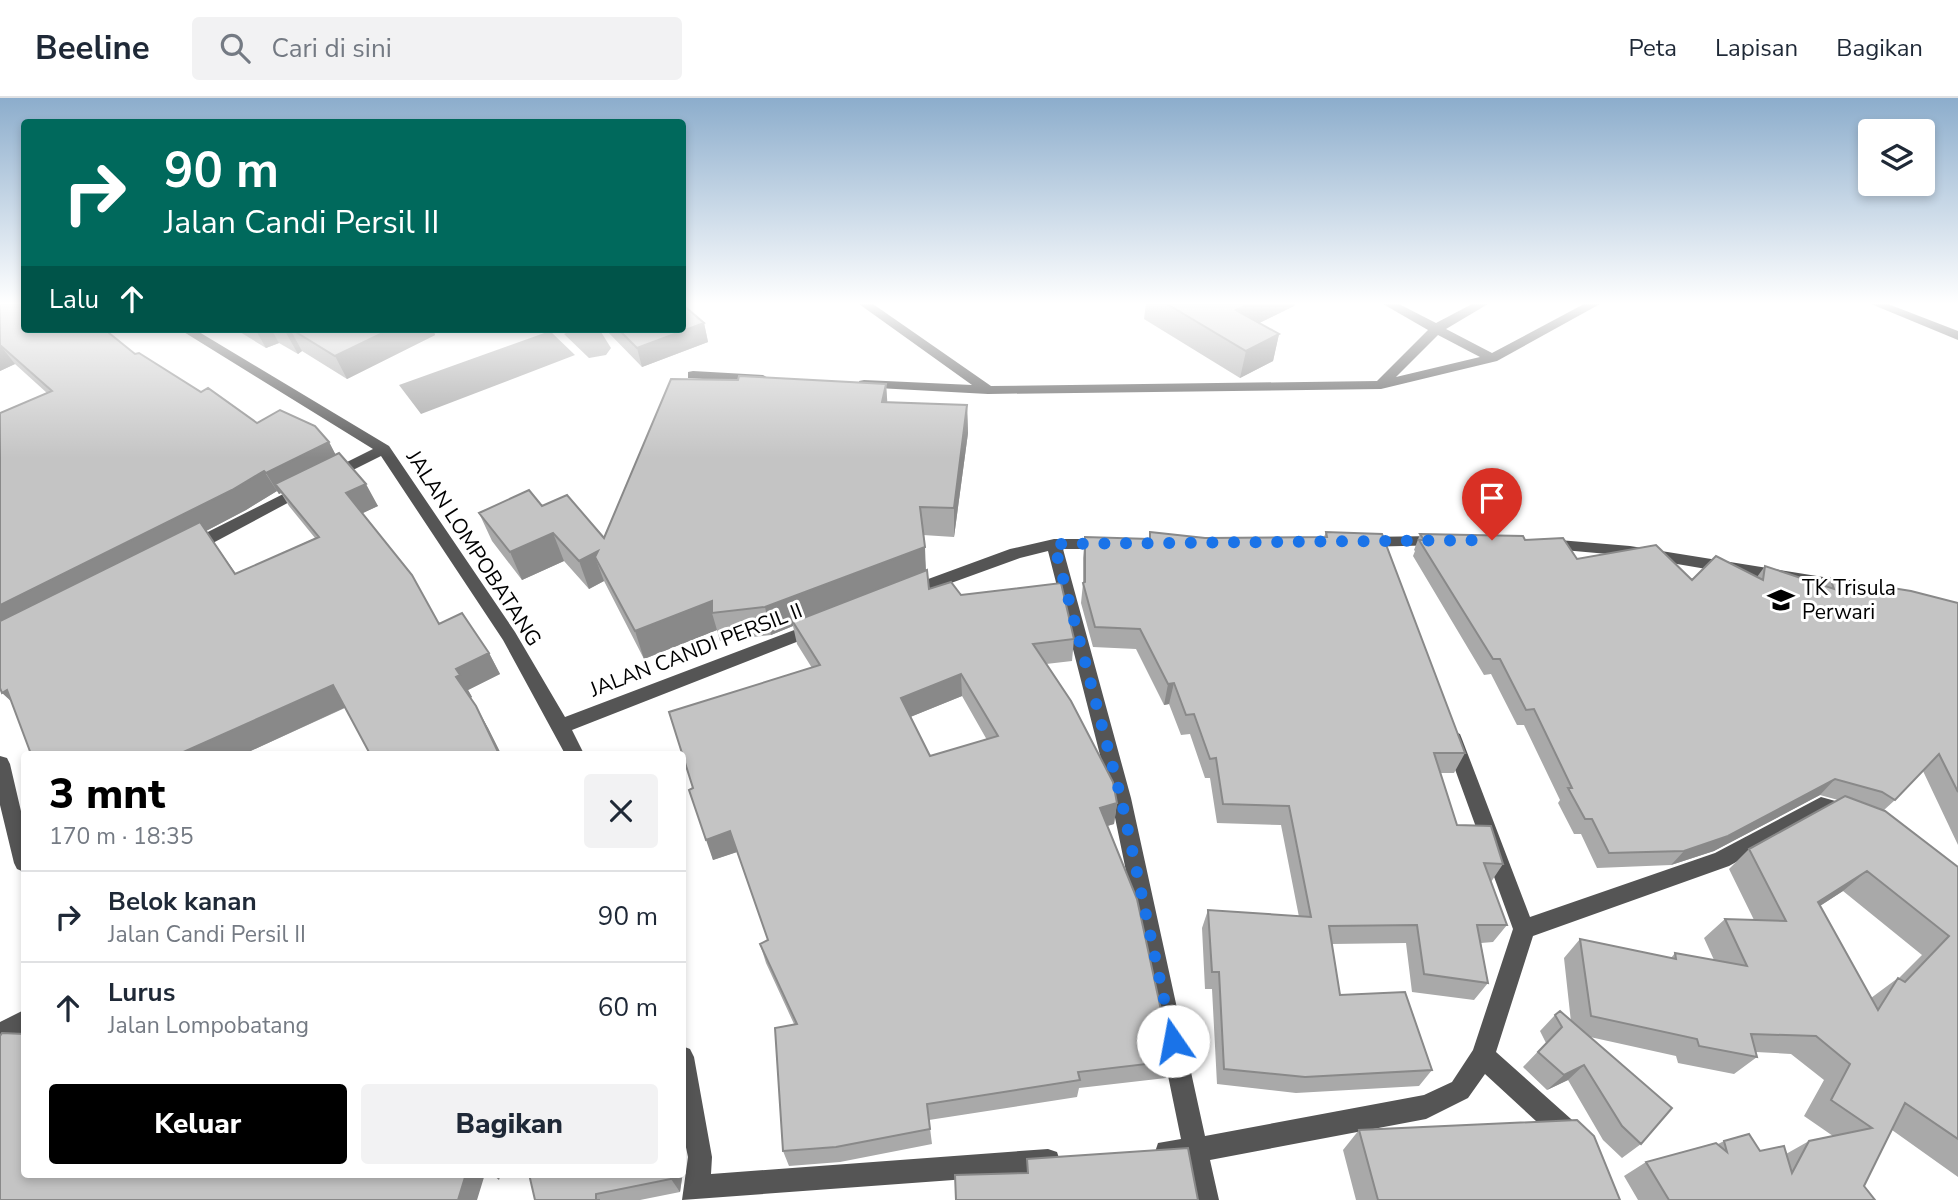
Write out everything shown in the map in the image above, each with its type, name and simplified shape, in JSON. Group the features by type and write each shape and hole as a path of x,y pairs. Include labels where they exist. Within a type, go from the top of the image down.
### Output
{"street":[{"name":"JALAN LOMPOBATANG","path":"229,355 384,449 509,636 573,751"},
{"path":"939,355 989,390"},
{"path":"1381,384 1410,355"},
{"path":"1487,355 1492,358"},
{"path":"854,384 989,390 1381,384 1497,355"},
{"path":"693,375 774,380"},
{"path":"170,558 384,449"},
{"path":"1339,542 1382,549 1455,541"},
{"path":"1529,543 1630,551 1862,591"},
{"path":"896,598 971,567 1054,544 1121,544"},
{"path":"1054,544 1121,798 1206,1200"},
{"name":"JALAN CANDI PERSIL II","path":"561,726 834,621"},
{"path":"1140,1154 1196,1150 1426,1107 1460,1090 1483,1056 1524,929 1447,723"},
{"path":"0,764 21,851"},
{"path":"1524,929 1722,860 1821,805 1868,821"},
{"path":"0,1035 21,1023"},
{"path":"1483,1056 1560,1124 1589,1157"},
{"path":"686,1080 700,1157 696,1194 1071,1159"}],"shaded area":[{"path":"482,355 574,355 421,414 399,385"}],"building":[{"path":"12,355 143,355 201,392 208,388 257,423 280,410 315,426 329,442 266,473 264,471 232,490 0,605 0,413 52,391"},
{"path":"739,376 886,384 882,402 967,405 954,508 920,507 925,547 765,607 712,613 712,601 635,631 595,557 598,551 579,561 553,533 510,552 479,513 529,490 542,506 567,495 604,538 671,379 738,380"},
{"path":"339,453 366,484 346,493 412,575 439,624 462,613 489,653 456,669 460,675 456,677 476,706 498,751 368,751 333,685 186,751 30,751 7,690 2,693 0,688 0,621 200,522 235,574 319,537 275,484"},
{"path":"1150,532 1205,538 1327,537 1326,532 1382,534 1465,753 1434,753 1457,825 1491,826 1503,864 1484,863 1507,925 1477,925 1488,983 1424,974 1417,925 1329,926 1340,995 1405,992 1432,1070 1305,1077 1224,1069 1219,972 1212,972 1208,910 1311,917 1289,806 1223,804 1216,758 1210,759 1194,714 1186,715 1174,683 1168,684 1140,629 1095,627 1083,583 1085,537 1150,539"},
{"path":"1420,534 1523,536 1525,540 1563,538 1577,559 1656,545 1692,580 1716,556 1763,580 1765,566 1834,589 1830,578 1911,591 1958,603 1958,792 1939,754 1895,800 1882,792 1835,779 1728,836 1684,851 1609,853 1592,819 1585,819 1568,788 1572,788 1534,709 1526,710 1500,659 1493,659 1419,540 1424,540"},
{"path":"927,570 929,589 951,582 961,595 1061,583 1074,639 1033,644 1071,701 1113,782 1117,803 1100,808 1137,899 1172,1061 1078,1072 1080,1080 927,1104 930,1129 836,1147 783,1151 775,1028 797,1024 760,944 768,940 730,831 706,840 689,790 693,788 686,766 686,751 681,751 669,712 820,665 793,622","holes":["961,674 998,736 930,756 901,698"]},
{"path":"1845,796 1885,811 1958,867 1958,1139 1905,1103 1864,1186 1875,1200 1669,1200 1646,1162 1716,1143 1727,1152 1724,1141 1749,1134 1760,1151 1784,1146 1792,1173 1809,1141 1872,1128 1831,1100 1850,1064 1816,1036 1751,1034 1757,1057 1699,1046 1697,1039 1591,1016 1580,939 1676,959 1675,953 1747,966 1725,919 1786,921 1749,849","holes":["1867,871 1949,936 1905,982 1898,978 1878,1010 1818,902"]},
{"path":"1560,1011 1672,1108 1641,1144 1622,1126 1584,1065 1564,1075 1538,1052 1562,1027 1555,1015"},
{"path":"2,1033 21,1034 21,1178 465,1178 458,1200 0,1200"},
{"path":"1577,1120 1594,1136 1620,1200 1378,1200 1359,1130"},
{"path":"1188,1148 1198,1200 956,1200 955,1175 1028,1173 1027,1159"},
{"path":"530,1178 671,1178 596,1194 596,1200 535,1200"}],"place":[{"name":"TK Trisula Perwari","path":"1781,600"}],"route":[{"path":"1173,1041 1121,798 1054,544 1492,540"}]}
